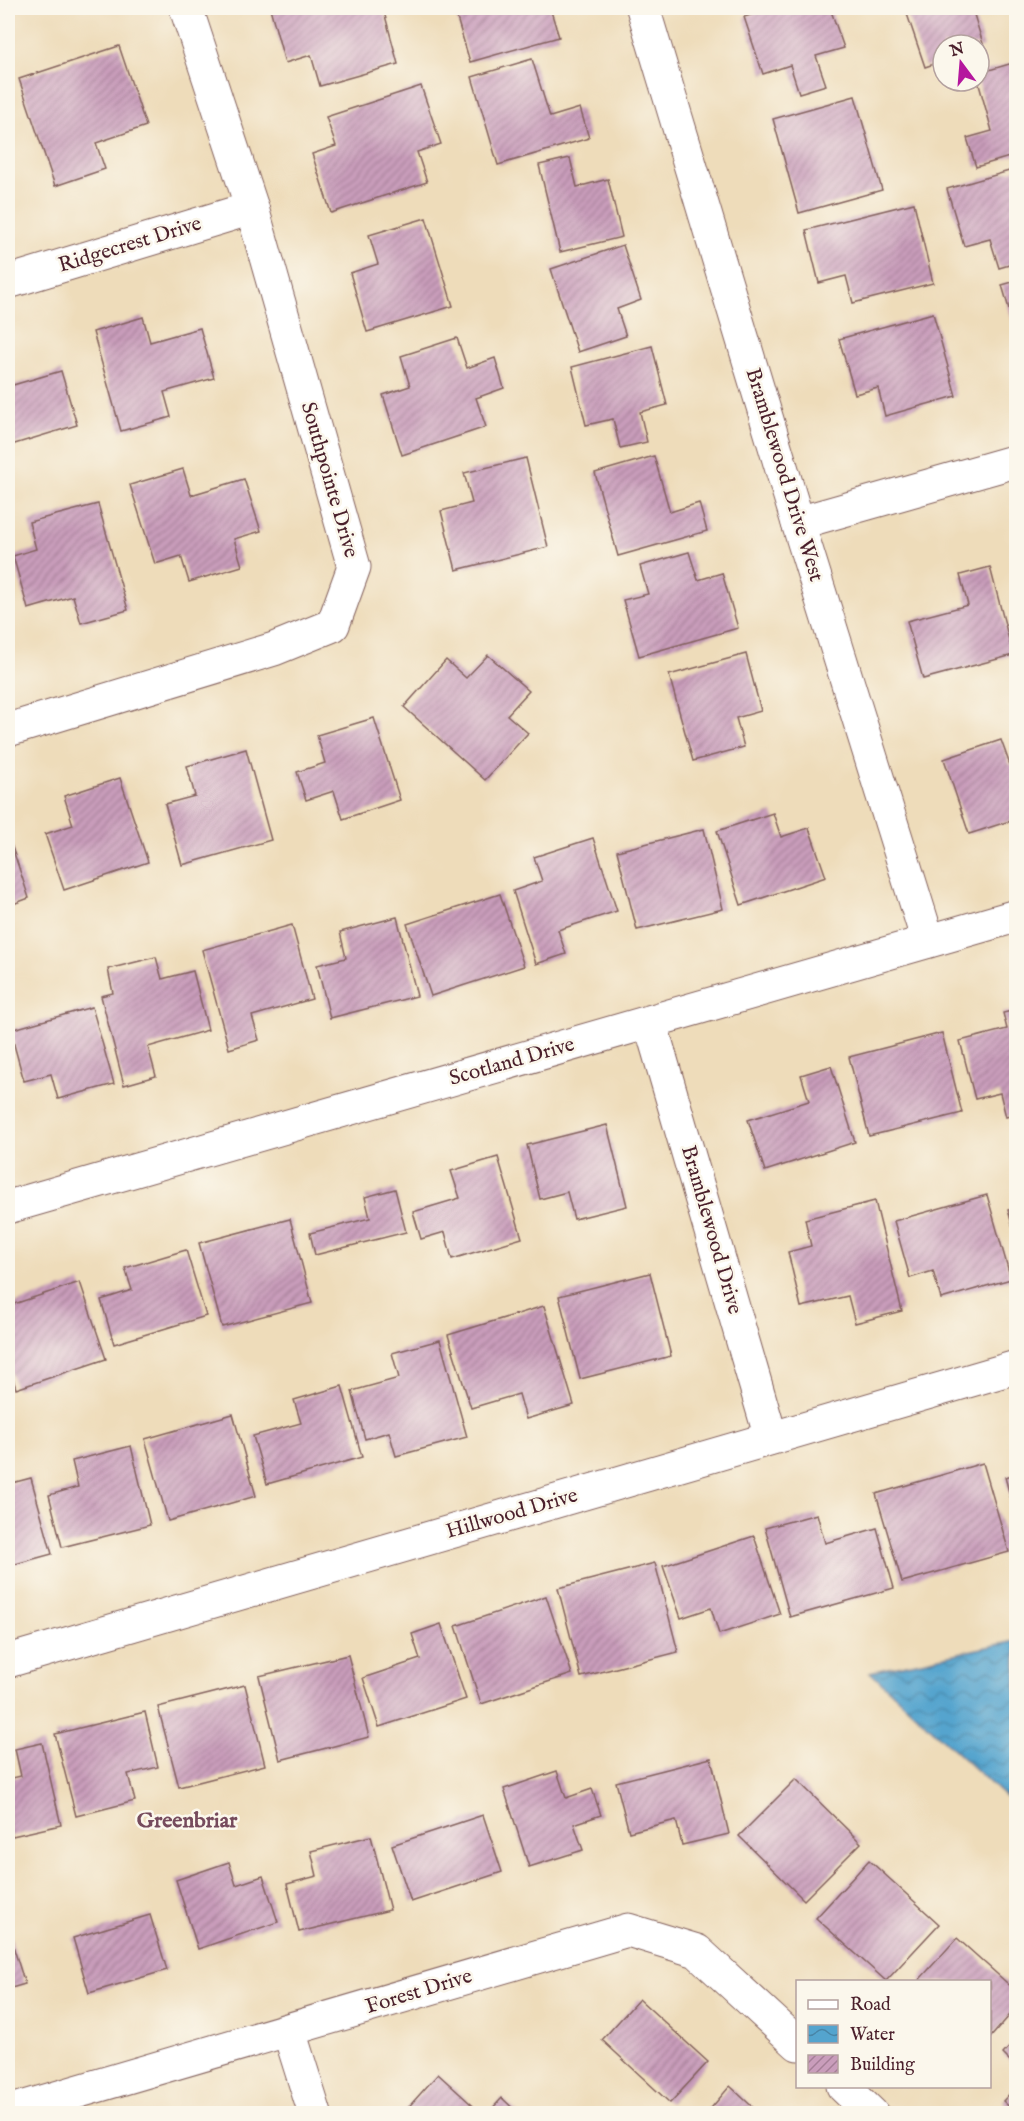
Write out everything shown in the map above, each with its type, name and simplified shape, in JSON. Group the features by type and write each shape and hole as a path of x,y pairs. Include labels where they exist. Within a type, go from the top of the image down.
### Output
{"street":[{"name":"Southpointe Drive","path":"8,730 274,649 333,625 354,567 252,208 186,8"},
{"name":"Bramblewood Drive West","path":"643,8 798,523 928,941"},
{"name":"Ridgecrest Drive","path":"8,282 252,208"},
{"path":"798,523 1017,461"},
{"name":"Scotland Drive","path":"8,1207 1017,916"},
{"name":"Bramblewood Drive","path":"650,1022 771,1438"},
{"name":"Hillwood Drive","path":"8,1661 1017,1367"},
{"name":"Forest Drive","path":"8,2112 289,2031 628,1929 697,1951 796,2042"},
{"path":"289,2031 315,2114"},
{"path":"845,2088 872,2114"}],"water":[{"path":"1016,1641 1016,1807 870,1672"}],"building":[{"path":"270,8 383,8 398,64 320,86 311,55 285,63"},
{"path":"454,8 550,8 559,37 470,62"},
{"path":"773,8 830,8 844,48 816,56 826,85 799,93 790,65 763,74 744,17"},
{"path":"905,8 972,8 980,33 931,33 931,65 925,67"},
{"path":"119,46 146,126 96,143 105,169 55,186 19,79"},
{"path":"532,59 550,117 580,108 589,138 498,165 472,77"},
{"path":"1016,62 1016,155 976,167 967,138 992,131 981,93 991,93 991,69"},
{"path":"421,86 441,144 417,152 427,182 331,213 312,154 336,146 326,117"},
{"path":"855,96 882,190 799,213 773,119"},
{"path":"570,158 577,187 608,179 622,237 560,252 539,165"},
{"path":"1016,169 1016,263 999,268 990,239 964,246 947,189"},
{"path":"914,203 933,283 853,303 846,276 819,283 806,230"},
{"path":"426,218 453,306 367,332 350,273 378,264 369,235"},
{"path":"623,245 641,300 617,309 626,336 578,352 551,269"},
{"path":"1016,281 1016,333 1002,285"},
{"path":"933,313 956,396 885,416 878,388 855,394 839,339"},
{"path":"143,317 150,342 200,328 214,378 164,392 171,417 121,431 93,332"},
{"path":"457,338 467,368 495,358 504,388 476,398 486,427 402,455 383,395 410,386 401,356"},
{"path":"652,346 667,405 640,412 647,442 620,448 613,419 586,425 572,367"},
{"path":"8,370 13,385 61,371 77,425 8,446"},
{"path":"654,456 670,512 699,503 707,531 618,556 595,473"},
{"path":"526,458 548,547 456,570 441,511 472,503 464,473"},
{"path":"183,469 191,495 244,479 261,531 234,539 242,566 189,582 181,556 155,564 130,485"},
{"path":"98,504 128,610 81,623 73,596 28,609 13,556 36,549 29,522"},
{"path":"689,552 698,580 722,573 738,628 639,656 623,600 648,594 640,566"},
{"path":"990,567 1013,655 923,679 907,621 968,605 960,575"},
{"path":"746,654 761,711 736,718 744,747 693,761 669,675"},
{"path":"488,655 529,691 507,715 528,733 485,780 404,707 446,660 466,678"},
{"path":"374,718 400,800 343,819 334,791 306,800 297,772 325,763 317,735"},
{"path":"1001,740 1010,765 1016,762 1016,819 969,834 944,759"},
{"path":"246,749 271,840 182,865 165,804 195,796 187,766"},
{"path":"120,778 148,862 64,890 45,834 73,825 64,796"},
{"path":"773,813 781,837 809,828 826,877 741,905 717,831"},
{"path":"704,829 723,909 637,930 617,851"},
{"path":"8,835 29,898 8,906"},
{"path":"593,838 617,911 558,930 566,954 536,964 513,891 542,881 534,857"},
{"path":"500,894 524,966 431,996 407,924"},
{"path":"397,917 417,996 330,1018 317,965 346,958 340,932"},
{"path":"292,925 312,999 252,1016 259,1040 229,1049 202,950"},
{"path":"156,957 162,979 193,971 208,1030 148,1047 156,1076 124,1085 101,996 113,993 108,969"},
{"path":"92,1007 114,1084 58,1099 51,1074 24,1081 10,1030"},
{"path":"1016,1010 1016,1114 1006,1117 1000,1093 975,1099 960,1041 1007,1029 1003,1013"},
{"path":"942,1033 962,1113 869,1136 849,1057"},
{"path":"831,1066 855,1142 765,1171 748,1120 809,1101 801,1075"},
{"path":"607,1125 627,1206 574,1219 567,1192 540,1199 527,1145"},
{"path":"498,1157 522,1238 452,1259 445,1232 421,1239 413,1212 460,1198 451,1171"},
{"path":"395,1189 406,1232 315,1255 310,1233 370,1218 365,1197"},
{"path":"987,1195 1011,1279 941,1299 933,1271 910,1278 894,1221"},
{"path":"875,1201 902,1311 855,1323 848,1296 801,1307 788,1252 811,1246 805,1219"},
{"path":"1016,1208 1016,1238 1008,1210"},
{"path":"290,1219 312,1303 222,1327 199,1243"},
{"path":"186,1250 206,1316 114,1344 101,1300 132,1290 125,1268"},
{"path":"650,1273 671,1356 580,1379 559,1296"},
{"path":"80,1282 106,1359 16,1389 8,1362 8,1306"},
{"path":"544,1306 574,1405 526,1419 519,1394 471,1408 448,1335"},
{"path":"440,1340 467,1437 396,1456 389,1432 365,1439 352,1391 399,1378 392,1353"},
{"path":"342,1386 362,1457 267,1484 253,1436 301,1423 294,1400"},
{"path":"233,1414 256,1496 168,1521 145,1439"},
{"path":"131,1446 150,1525 62,1547 49,1495 78,1487 72,1461"},
{"path":"983,1463 1009,1552 902,1582 876,1494"},
{"path":"1016,1474 1016,1518 1005,1477"},
{"path":"31,1478 52,1554 8,1566 8,1484"},
{"path":"817,1514 825,1543 877,1528 894,1588 790,1617 765,1528"},
{"path":"754,1536 780,1614 719,1634 711,1608 681,1618 663,1566"},
{"path":"655,1563 678,1652 581,1677 558,1588"},
{"path":"546,1596 572,1674 481,1704 456,1626"},
{"path":"441,1624 466,1699 379,1727 363,1678 420,1659 412,1634"},
{"path":"348,1655 369,1737 280,1760 259,1676"},
{"path":"245,1685 265,1765 179,1787 158,1707"},
{"path":"145,1712 158,1767 128,1774 135,1801 76,1816 55,1734"},
{"path":"42,1743 61,1825 8,1837 8,1779 21,1776 15,1749"},
{"path":"711,1758 729,1834 682,1845 676,1820 629,1832 616,1782"},
{"path":"557,1771 566,1798 592,1789 601,1815 574,1824 583,1850 529,1867 504,1789"},
{"path":"796,1779 861,1843 804,1900 739,1836"},
{"path":"483,1815 502,1872 411,1902 392,1845"},
{"path":"371,1836 390,1910 299,1932 287,1884 317,1876 311,1851"},
{"path":"869,1860 939,1924 885,1980 816,1918"},
{"path":"229,1862 236,1885 263,1876 278,1922 198,1949 176,1880"},
{"path":"150,1915 167,1970 89,1993 73,1938"},
{"path":"8,1930 25,1984 8,1989"},
{"path":"957,1938 1016,1991 1016,2008 991,2037 991,1980 920,1979"},
{"path":"639,1999 708,2062 670,2103 602,2040"},
{"path":"1016,2040 1016,2067 1003,2054"},
{"path":"438,2074 482,2114 407,2114 404,2112"},
{"path":"730,2086 760,2114 706,2114"},
{"path":"1016,2087 1016,2113 1003,2101"},
{"path":"502,2098 519,2114 487,2114"}],"district":[{"name":"Greenbriar","path":"187,1821"}]}
